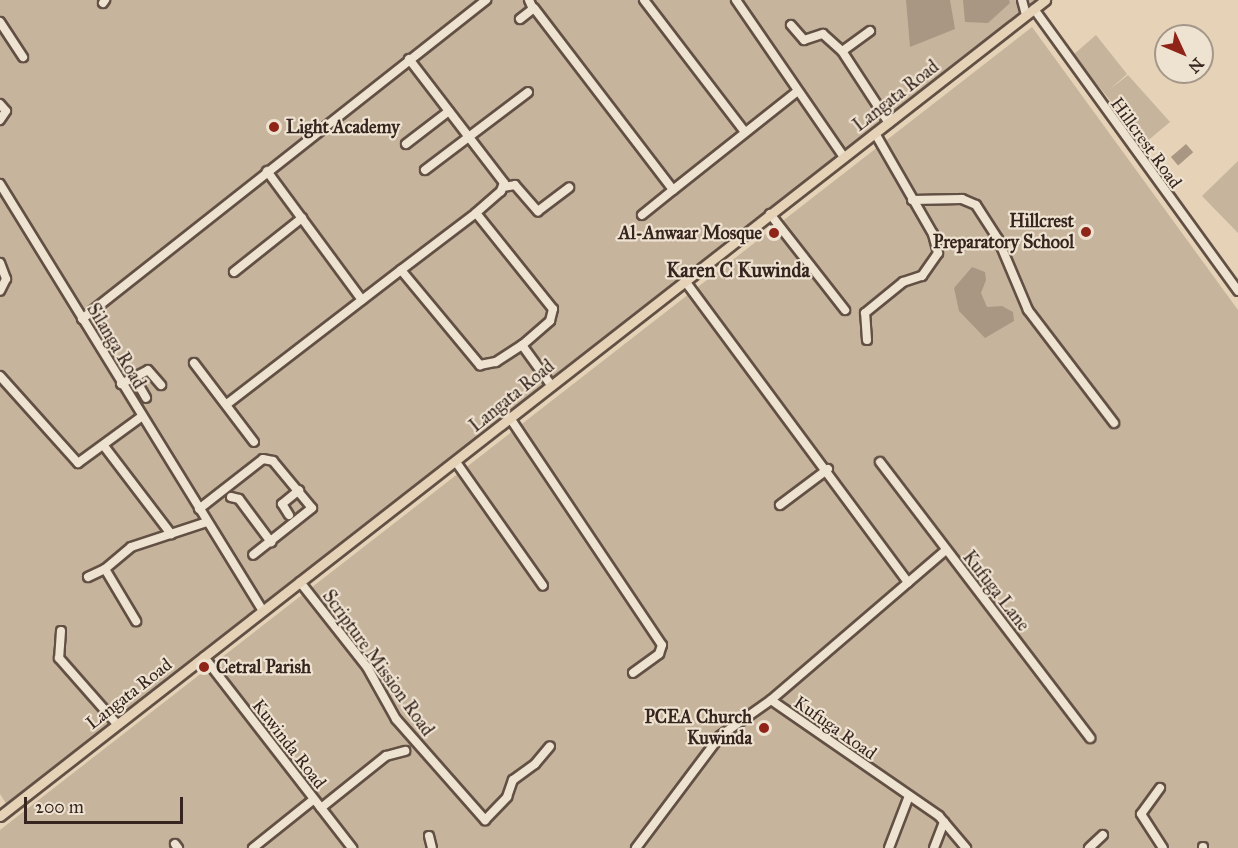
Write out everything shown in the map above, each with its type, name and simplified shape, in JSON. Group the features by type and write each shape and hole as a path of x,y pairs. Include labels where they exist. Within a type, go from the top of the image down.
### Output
{"main road":[{"name":"Langata Road","path":"0,816 1045,0"}],"street":[{"path":"82,319 409,58 486,0"},
{"path":"529,0 673,190"},
{"path":"644,0 745,132"},
{"path":"736,0 844,157"},
{"path":"1022,0 1030,12"},
{"path":"520,20 534,8"},
{"name":"Hillcrest Road","path":"1030,12 1238,291"},
{"path":"0,22 23,57"},
{"path":"791,25 804,40 823,34 842,51 889,123"},
{"path":"842,51 870,31"},
{"path":"409,58 502,180 503,187"},
{"path":"642,215 798,91"},
{"path":"425,170 528,92"},
{"path":"0,104 6,111 0,120"},
{"path":"406,144 449,111"},
{"path":"867,340 865,313 903,282 922,276 938,253 933,234 875,133"},
{"path":"267,171 362,300"},
{"name":"Silanga Road","path":"0,184 262,611"},
{"path":"227,404 476,213 503,187 515,185 537,211 569,188"},
{"path":"912,200 962,199 976,205 998,239 1028,309 1114,423"},
{"path":"401,270 480,365 496,362 522,345 550,321 553,309 476,213"},
{"path":"770,214 845,310"},
{"path":"234,272 302,218"},
{"path":"0,263 6,279 0,291"},
{"path":"685,281 828,469 908,582"},
{"path":"522,345 551,385"},
{"path":"194,363 254,442"},
{"path":"121,384 149,370 161,385"},
{"path":"0,376 75,462 81,463 141,417"},
{"path":"134,377 146,398"},
{"path":"510,418 662,645 658,654 633,673"},
{"path":"104,446 171,534"},
{"path":"199,509 266,458 273,461 311,504 310,512 253,555"},
{"path":"456,462 543,586"},
{"name":"Kufuga Lane","path":"880,462 1090,738"},
{"path":"780,505 828,469"},
{"path":"289,515 282,504 299,490"},
{"path":"231,497 238,499 271,542"},
{"path":"88,577 105,569 131,547 207,522"},
{"name":"Kufuga Road","path":"946,550 771,700 944,822 966,848"},
{"path":"105,569 136,621"},
{"name":"Scripture Mission Road","path":"300,582 367,667 396,719 485,820 507,797 513,780 535,764 550,746"},
{"path":"61,631 59,658 117,724"},
{"name":"Kuwinda Road","path":"204,657 352,848"},
{"path":"636,848 720,736 771,700"},
{"path":"321,808 386,756 405,751"},
{"path":"1160,788 1141,814 1163,848"},
{"path":"889,848 909,796"},
{"path":"253,848 314,800"},
{"path":"934,848 944,822"},
{"path":"429,836 432,848"},
{"path":"1089,848 1103,836"}],"shaded area":[{"path":"0,0 1036,0 7,805 0,794"},
{"path":"906,0 950,0 955,29 910,47"},
{"path":"963,0 1009,0 1010,3 988,23 965,22"},
{"path":"1032,27 1238,310 1238,848 0,848 0,830"},
{"path":"1096,35 1127,74 1109,90 1128,75 1170,122 1145,143 1073,55"},
{"path":"1186,144 1193,152 1178,165 1171,157"},
{"path":"1238,161 1238,233 1202,196"},
{"path":"972,267 985,272 986,280 981,293 987,307 1002,306 1013,312 1014,321 985,338 959,311 954,288"}],"place":[{"name":"Light Academy","path":"274,127"},
{"name":"Hillcrest Preparatory School","path":"1086,232"},
{"name":"Al-Anwaar Mosque","path":"774,233"},
{"name":"Cetral Parish","path":"204,667"},
{"name":"PCEA Church Kuwinda","path":"764,728"}],"district":[{"name":"Karen C Kuwinda","path":"738,270"}]}
